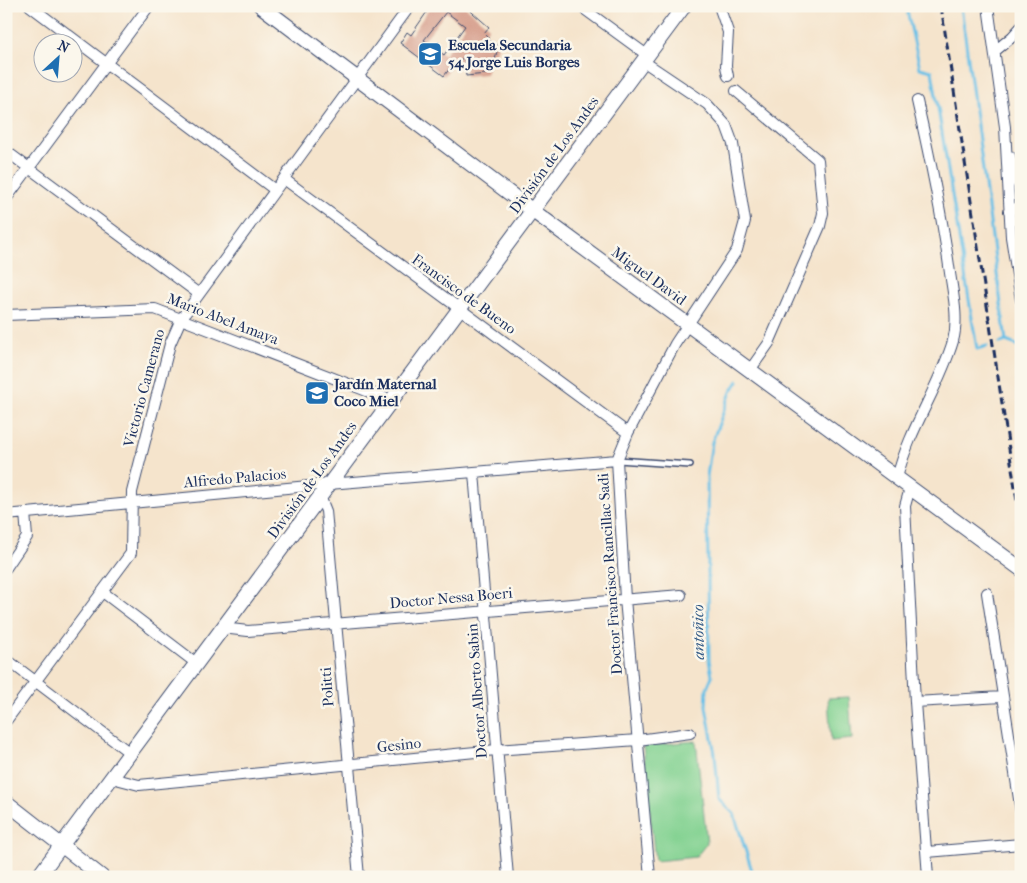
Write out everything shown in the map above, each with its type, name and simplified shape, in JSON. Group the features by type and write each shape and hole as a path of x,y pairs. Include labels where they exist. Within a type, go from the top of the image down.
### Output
{"street":[{"path":"30,6 275,190"},
{"path":"6,199 149,6"},
{"name":"Miguel David","path":"261,6 276,11 356,79 1021,569"},
{"name":"Victorio Camerano","path":"6,721 104,592 131,553 131,503 170,344 181,319 410,6"},
{"path":"580,6 645,58"},
{"name":"División de Los Andes","path":"38,877 684,6"},
{"path":"719,6 728,32 726,66 728,76"},
{"path":"988,6 1006,143 1017,209 1021,300"},
{"path":"995,50 1012,38 1021,27"},
{"name":"Doctor Francisco Rancillac Sadi","path":"645,58 707,104 726,125 733,144 744,212 744,232 737,250 687,324 628,433 617,460 625,600 650,877"},
{"path":"736,91 818,160 823,213 820,226 769,343 750,370"},
{"path":"897,478 903,455 947,355 955,328 947,250 930,158 916,101"},
{"path":"1006,143 1021,194"},
{"path":"6,151 199,294"},
{"name":"Francisco de Bueno","path":"284,179 628,433"},
{"name":"Mario Abel Amaya","path":"6,315 155,309 390,400"},
{"name":"Alfredo Palacios","path":"6,515 329,484 617,460"},
{"name":"Doctor Alberto Sabin","path":"474,473 508,877"},
{"path":"910,488 905,506 915,702 928,877"},
{"name":"Politti","path":"320,496 326,511 359,877"},
{"path":"6,568 27,537 25,513"},
{"path":"104,592 196,663"},
{"path":"987,593 1021,812"},
{"name":"Doctor Nessa Boeri","path":"222,628 248,631 486,609 625,600 681,594"},
{"path":"6,659 130,753"},
{"path":"915,702 1002,697"},
{"name":"Gesino","path":"112,778 139,785 496,750 638,740 690,733"},
{"path":"6,802 102,877"},
{"path":"927,852 1021,844"}],"lane":[{"path":"617,460 690,465"}],"green space":[{"path":"849,697 852,739 831,741 828,698"},
{"path":"696,741 707,843 696,857 655,861 643,746"}],"building":[{"path":"431,6 465,6 489,27 484,33 488,40 498,45 494,66 489,64 486,74 466,76 464,56 457,65 454,63 444,76 400,43 407,32 411,35","holes":["446,12 465,26 444,55 424,40"]}],"waterway":[{"path":"906,6 920,68 932,71 977,349 987,346"},
{"path":"961,6 1006,341 1019,346"},
{"path":"1000,343 1006,341"},
{"name":"antoñico","path":"738,381 731,392 712,442 707,476 709,660 712,676 707,688 706,707 715,754 719,799 734,814 754,877"}],"railway":[{"path":"941,6 1021,527"}],"place":[{"name":"Escuela Secundaria 54 Jorge Luis Borges","path":"430,54"},
{"name":"Jardín Maternal Coco Miel","path":"317,393"}]}
